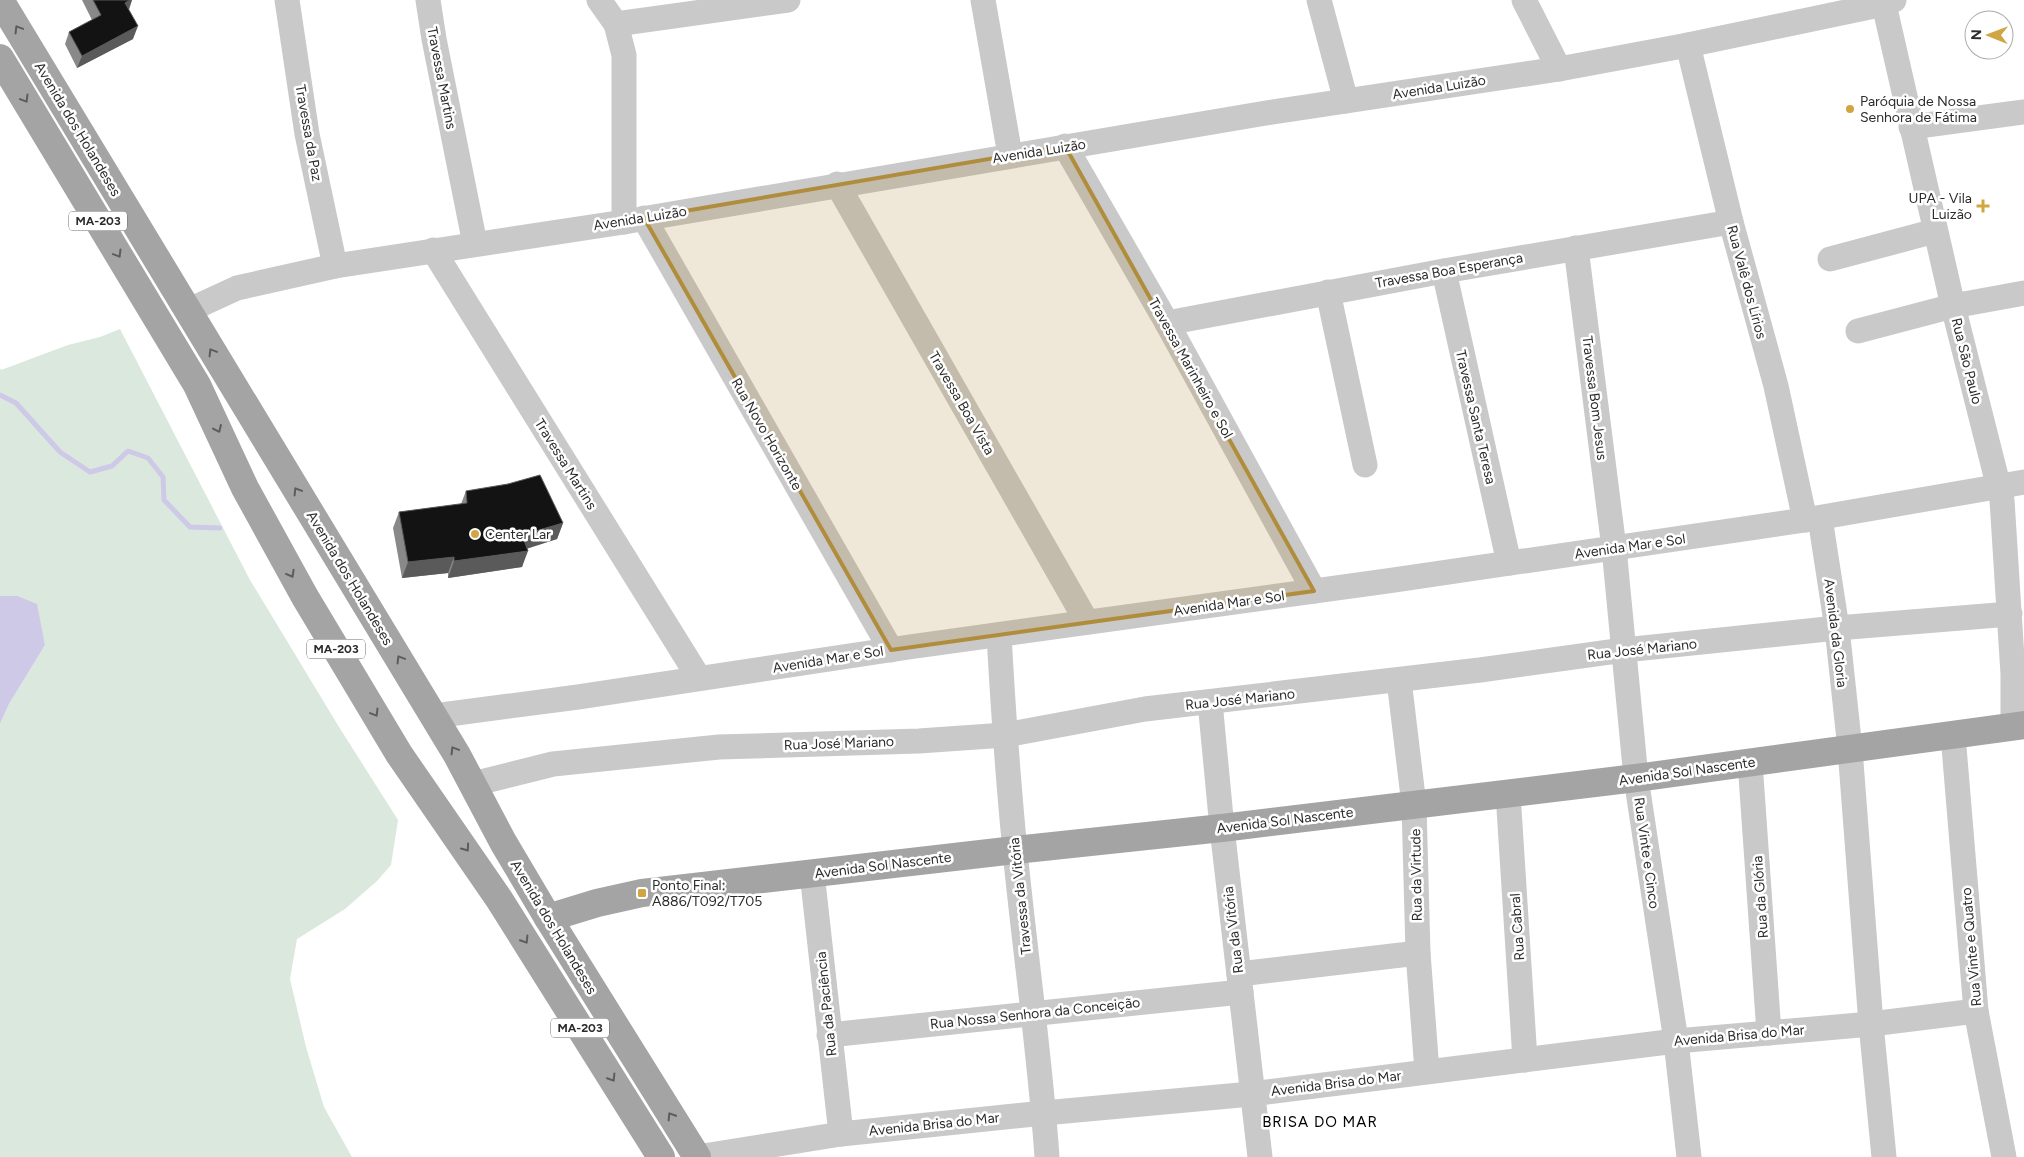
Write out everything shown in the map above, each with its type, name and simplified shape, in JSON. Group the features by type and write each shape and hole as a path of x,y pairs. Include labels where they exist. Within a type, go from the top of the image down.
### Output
{"main road":[{"name":"Avenida dos Holandeses","path":"0,0 434,716 473,784 503,842 548,918 697,1157"},
{"name":"MA-203","path":"0,58 197,385 253,503 310,606 399,754 495,892 661,1157"},
{"name":"Avenida Sol Nascente","path":"548,918 582,907 642,893 1414,805 1636,778 2018,726"}],"street":[{"name":"Travessa da Paz","path":"287,0 307,134 335,266"},
{"name":"Travessa Martins","path":"428,0 474,244"},
{"name":"Rua Novo Horizonte","path":"599,0 616,24 624,55 634,220 891,650"},
{"path":"616,24 788,0"},
{"path":"983,0 1010,155"},
{"path":"1319,0 1346,101"},
{"path":"1524,0 1559,69"},
{"name":"Avenida Luizão","path":"187,311 237,288 335,266 634,220 837,184 1266,113 1559,69 1688,45 1887,1"},
{"name":"Rua São Paulo","path":"1887,1 1911,127 2004,514 2014,610 2018,726"},
{"name":"Rua Valê dos Lírios","path":"1688,45 1731,222 1813,519"},
{"path":"1911,127 2024,112"},
{"name":"Travessa Marinheiro e Sol","path":"1065,146 1167,323 1314,591"},
{"name":"Travessa Boa Vista","path":"837,184 1087,622"},
{"name":"Travessa Boa Esperança","path":"1167,323 1444,271 1731,222"},
{"path":"1830,259 1935,231"},
{"name":"Travessa Bom Jesus","path":"1576,248 1614,548"},
{"name":"Travessa Martins","path":"433,250 699,678"},
{"name":"Travessa Santa Teresa","path":"1444,271 1509,563"},
{"path":"1328,292 1365,465"},
{"path":"1858,331 1953,306 2024,293"},
{"name":"Avenida Mar e Sol","path":"434,716 1813,519 2024,482"},
{"name":"Avenida da Gloria","path":"1813,519 1837,628 1850,749"},
{"name":"Rua Vinte e Cinco","path":"1614,548 1636,778 1676,1041 1689,1157"},
{"name":"Rua José Mariano","path":"473,784 553,764 719,747 919,741 1005,735 1127,712 1400,680 1624,650 2014,610"},
{"name":"Travessa da Vitória","path":"999,635 1015,850 1044,1113 1047,1157"},
{"name":"Rua da Virtude","path":"1400,680 1414,805 1418,953 1427,1071"},
{"name":"Rua da Vitória","path":"1210,702 1251,1094 1260,1157"},
{"name":"Rua Vinte e Quatro","path":"1954,735 1976,1011 2004,1157"},
{"path":"1850,749 1871,1024 1884,1157"},
{"name":"Rua da Glória","path":"1750,762 1769,1032"},
{"name":"Rua Cabral","path":"1508,793 1525,1060"},
{"name":"Rua da Paciência","path":"812,873 841,1134"},
{"name":"Rua Nossa Senhora da Conceição","path":"829,1036 1032,1013 1240,983 1418,953"},
{"name":"Avenida Brisa do Mar","path":"697,1157 841,1134 1251,1094 1676,1041 1871,1024 1976,1011"}],"highlighted area":[{"path":"1065,146 1314,591 891,650 644,218"}],"shaded area":[{"path":"120,329 250,580 398,820 391,865 377,881 345,909 297,939 290,979 306,1047 324,1107 352,1157 0,1157 0,724 9,704 45,645 36,604 18,596 0,596 0,368 1,370 68,345 100,337"},
{"path":"0,596 18,596 37,604 45,645 9,704 0,724"}],"building":[{"path":"93,0 130,0 125,3 138,26 82,56 69,32 101,15"},
{"name":"Center Lar","path":"540,475 563,523 522,535 528,551 454,561 454,557 408,562 399,512 467,503 466,491 508,484"}],"waterway":[{"path":"0,395 16,403 60,452 90,472 112,466 128,451 148,458 163,477 164,500 190,527 220,528"}],"place":[{"name":"Paróquia de Nossa Senhora de Fátima","path":"1850,109"},
{"name":"UPA - Vila Luizão","path":"1983,206"},
{"name":"Center Lar","path":"475,534"},
{"name":"Ponto Final: A886/T092/T705","path":"642,893"}],"district":[{"name":"BRISA DO MAR","path":"1320,1122"}]}
